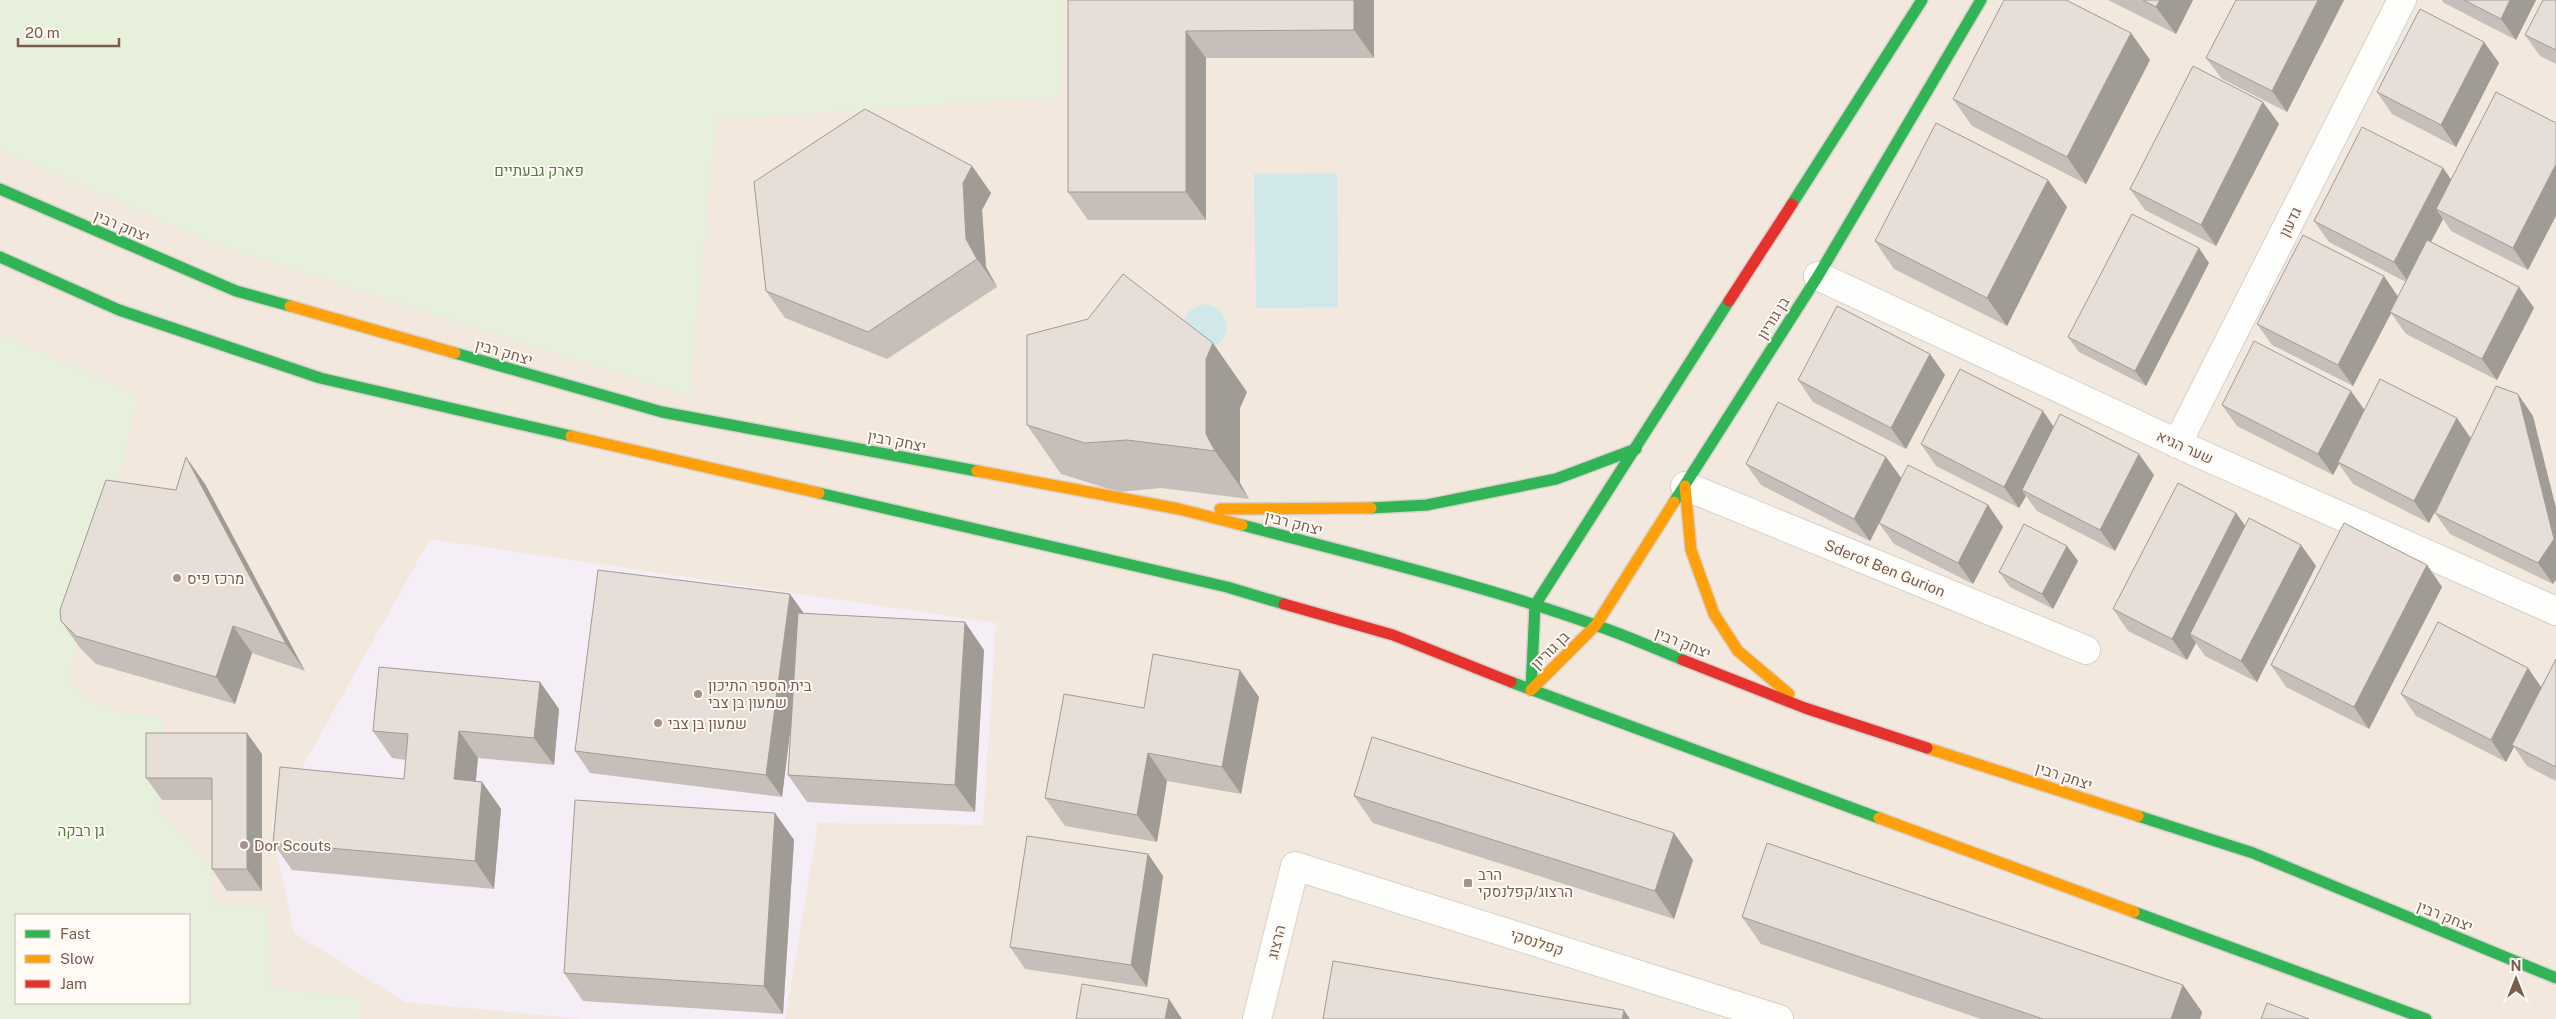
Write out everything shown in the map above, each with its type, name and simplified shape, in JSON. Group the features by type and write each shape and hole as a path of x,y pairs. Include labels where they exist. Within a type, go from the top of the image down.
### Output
{"main road":[{"path":"1535,605 1922,0"},
{"name":"בן גוריון","path":"1531,690 1596,625 1818,276 1981,0"},
{"name":"יצחק רבין","path":"0,189 236,291 662,412 1179,509 1408,568 1535,605 1596,625 1805,708 2253,853 2556,978"},
{"path":"0,257 119,310 320,378 1227,587 1393,634 1531,690 2426,1019"},
{"path":"1179,509 1338,510 1427,505 1556,479 1636,449"},
{"path":"1685,486 1691,550 1714,614 1738,651 1805,708"},
{"name":"בן גוריון","path":"1531,690 1535,605"}],"street":[{"name":"גדעון","path":"2177,444 2402,0"},
{"name":"שער הגיא","path":"1818,276 2177,444 2556,611"},
{"name":"Sderot Ben Gurion","path":"1685,486 2086,650"},
{"name":"הרצוג","path":"1257,1019 1295,866"},
{"name":"קפלנסקי","path":"1295,866 1779,1019"}],"shaded area":[{"path":"0,0 2556,0 2556,1019 0,1019"},
{"name":"שמעון בן צבי","path":"430,539 996,623 983,825 818,823 785,1019 584,1019 405,1002 294,933 271,823"}],"green space":[{"name":"פארק גבעתיים","path":"0,0 1064,0 1061,96 716,120 689,396 220,246 0,149"},
{"name":"גן רבקה","path":"0,334 139,396 68,679 75,690 96,704 123,712 163,719 159,809 210,867 213,906 267,905 271,988 361,998 360,1019 0,1019"}],"water":[{"path":"1337,173 1338,307 1256,308 1254,174"},
{"path":"1204,304 1219,310 1224,316 1226,323 1224,337 1211,348 1183,323 1190,310"}],"building":[{"path":"1068,0 1354,0 1354,30 1186,31 1186,192 1068,192"},
{"path":"2004,0 2066,0 2131,33 2067,157 1953,99"},
{"path":"2143,0 2160,0 2156,7"},
{"path":"2236,0 2318,0 2272,91 2206,58"},
{"path":"2464,0 2510,0 2501,19"},
{"path":"2543,0 2556,0 2556,50 2525,35"},
{"path":"2420,9 2484,42 2441,125 2377,92"},
{"path":"2193,66 2263,102 2201,225 2130,189"},
{"path":"2496,92 2556,123 2556,164 2513,248 2436,209"},
{"path":"865,109 972,166 963,183 966,239 977,259 868,332 766,291 754,182"},
{"path":"1936,123 2048,180 1987,298 1875,241"},
{"path":"2362,127 2443,168 2394,262 2314,221"},
{"path":"2132,214 2199,248 2135,371 2068,337"},
{"path":"2303,235 2384,276 2338,365 2257,324"},
{"path":"2427,240 2519,287 2482,359 2390,312"},
{"path":"1123,274 1213,343 1206,359 1206,434 1215,451 1127,440 1085,443 1027,425 1027,335 1088,319"},
{"path":"1837,306 1930,354 1891,428 1798,380"},
{"path":"2254,341 2351,391 2318,454 2222,405"},
{"path":"1960,369 2043,411 2004,487 1921,444"},
{"path":"2380,379 2457,418 2414,501 2338,462"},
{"path":"2496,386 2518,394 2554,539 2538,563 2435,513"},
{"path":"1778,402 1886,457 1854,519 1746,464"},
{"path":"2060,414 2139,454 2100,530 2022,490"},
{"name":"מרכז פיס","path":"186,457 286,644 233,626 216,677 76,636 61,621 60,610 106,480 176,490"},
{"path":"1908,465 1988,505 1958,563 1879,523"},
{"path":"2178,483 2236,513 2172,639 2113,609"},
{"path":"2249,518 2301,545 2241,661 2190,634"},
{"path":"2344,523 2427,565 2354,707 2271,665"},
{"path":"2024,524 2067,546 2042,594 1999,572"},
{"name":"בית הספר התיכון שמעון בן צבי","path":"598,570 790,594 766,775 575,751"},
{"path":"798,613 965,622 955,785 788,775"},
{"path":"2438,622 2528,668 2491,740 2401,694"},
{"path":"1153,654 1240,670 1222,767 1148,753 1137,815 1045,798 1064,694 1144,708"},
{"path":"2556,659 2556,767 2512,745"},
{"path":"379,667 540,682 534,738 459,731 454,779 482,782 475,861 273,843 280,767 404,779 408,734 373,731"},
{"path":"146,733 247,733 247,869 212,869 212,778 146,778"},
{"path":"1372,737 1674,833 1655,891 1354,796"},
{"path":"575,800 775,813 764,986 564,973"},
{"path":"1027,836 1148,854 1131,965 1010,947"},
{"path":"1767,843 2183,985 2171,1019 2043,1019 1742,917"},
{"path":"1333,961 1624,1010 1622,1019 1323,1019"},
{"path":"1082,984 1169,999 1165,1019 1076,1019"},
{"path":"2267,1003 2309,1019 2261,1019"}],"traffic: fast":[{"path":"1792,204 1922,0"},
{"path":"1674,502 1818,276 1981,0"},
{"path":"0,189 236,291 290,306"},
{"path":"0,257 119,310 320,378 571,436"},
{"path":"1531,690 1535,605 1729,301"},
{"path":"455,353 662,412 977,471"},
{"path":"1371,508 1427,505 1556,479 1636,449"},
{"path":"819,493 1227,587 1284,604"},
{"path":"1242,525 1508,596 1606,629 1683,660"},
{"path":"1511,682 1879,818"},
{"path":"2138,816 2253,853 2556,978"},
{"path":"2134,912 2426,1019"}],"traffic: slow":[{"path":"290,306 455,353"},
{"path":"571,436 819,493"},
{"path":"977,471 1179,509 1242,525"},
{"path":"1685,486 1691,550 1714,614 1738,651 1789,694"},
{"path":"1531,690 1596,625 1674,502"},
{"path":"1220,509 1371,508"},
{"path":"1927,748 2138,816"},
{"path":"1879,818 2134,912"}],"traffic: jam":[{"path":"1729,301 1792,204"},
{"path":"1284,604 1393,635 1511,682"},
{"path":"1683,660 1805,708 1927,748"}],"place":[{"name":"מרכז פיס","path":"177,578"},
{"name":"בית הספר התיכון שמעון בן צבי","path":"698,694"},
{"name":"שמעון בן צבי","path":"658,723"},
{"name":"Dor Scouts","path":"244,845"},
{"name":"הרב הרצוג/קפלנסקי","path":"1468,883"}]}
